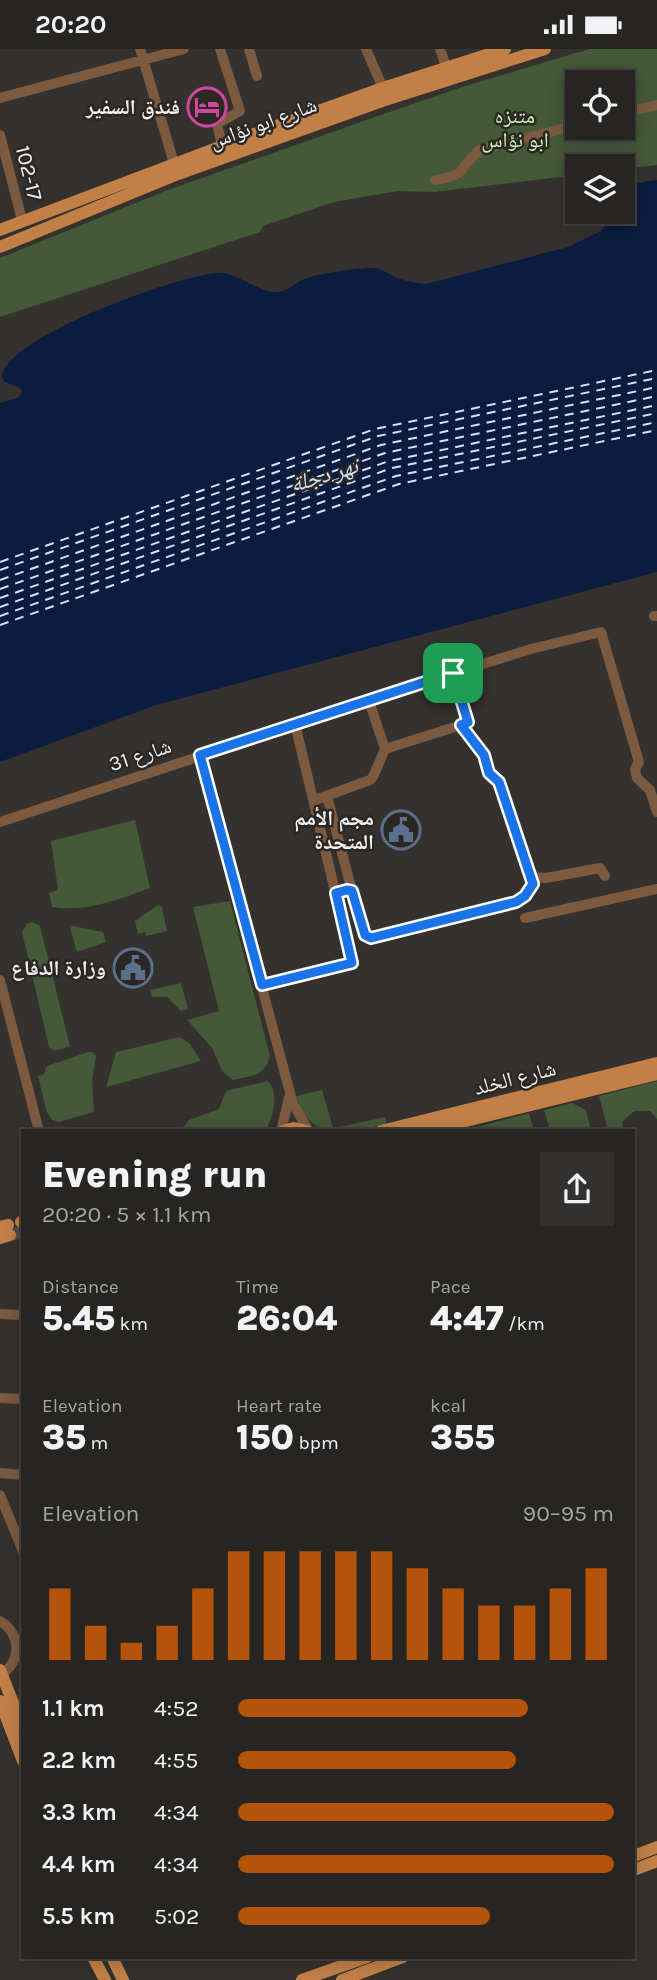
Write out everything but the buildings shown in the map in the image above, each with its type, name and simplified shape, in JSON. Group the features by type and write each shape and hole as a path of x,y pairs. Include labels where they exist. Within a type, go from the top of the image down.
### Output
{"main road":[{"name":"شارع ابو نؤاس","path":"0,230 222,145 383,88 545,49"},
{"name":"شارع ابو نؤاس","path":"0,247 178,174 371,104 500,50"},
{"name":"شارع الخلد","path":"390,1129 657,1063"},
{"name":"شارع الخلد","path":"433,1129 657,1074"},
{"path":"1,1672 21,1723"},
{"path":"0,1701 21,1756"},
{"path":"635,1856 657,1847"},
{"path":"635,1870 657,1861"},
{"path":"92,1959 96,1980"},
{"path":"93,1959 105,1980"},
{"path":"113,1959 122,1980"},
{"path":"302,1980 360,1959"},
{"path":"342,1980 398,1959"}],"street":[{"path":"141,49 174,163"},
{"path":"0,98 184,49"},
{"path":"220,49 240,111 217,124 222,145"},
{"path":"249,49 257,76"},
{"path":"366,49 383,88"},
{"path":"440,49 448,73"},
{"path":"635,110 657,105"},
{"path":"435,180 455,177 480,150 565,128"},
{"name":"102-17","path":"0,135 22,221"},
{"name":"شارع 31","path":"0,822 457,672 531,649 601,632 639,762 635,769 637,778 650,790 657,812"},
{"path":"385,749 468,722 457,672"},
{"path":"314,800 373,777 385,749 369,701"},
{"path":"262,985 352,963 295,724"},
{"path":"327,796 365,935 371,938 516,902 533,884 499,782 489,773 484,755 461,725"},
{"path":"200,755 294,1109 307,1129"},
{"path":"530,877 546,878 600,868 605,876"},
{"path":"526,918 657,888"},
{"path":"336,893 352,891"},
{"path":"0,981 38,1129"},
{"path":"282,1129 289,1091"},
{"path":"0,1314 21,1315"},
{"path":"0,1398 21,1399"},
{"path":"0,1473 21,1475"},
{"path":"0,1495 21,1547"},
{"path":"0,1622 19,1637 15,1659 10,1668 1,1672"}],"green space":[{"name":"متنزه ابو نؤاس","path":"589,49 657,49 657,165 635,168 635,154 565,154 565,176 434,192 398,191 334,202 263,226 260,232 0,317 0,258 165,191 462,87"},
{"path":"135,820 150,888 114,901 90,906 52,907 49,893 58,890 51,841"},
{"path":"230,901 270,1056 261,1072 233,1080 222,1071 212,1048 187,1020 219,1011 193,907"},
{"path":"158,905 162,907 167,931 146,936 145,932 138,934 135,921"},
{"path":"32,922 40,926 70,1046 54,1051 49,1047 22,932 27,924"},
{"path":"73,926 103,932 106,942 77,952 70,928"},
{"path":"181,983 188,1009 181,1011 167,997 152,997 150,990"},
{"path":"180,1037 190,1044 201,1061 106,1087 116,1052"},
{"path":"88,1052 96,1056 92,1080 94,1112 59,1122 52,1120 46,1110 38,1076 44,1074 46,1067 50,1065"},
{"path":"268,1081 274,1092 274,1099 273,1112 266,1129 182,1129 189,1120 219,1109 226,1091"},
{"path":"657,1081 657,1119 650,1111 634,1111 623,1121 622,1129 608,1129 599,1096"},
{"path":"322,1090 333,1128 386,1117 386,1124 362,1129 321,1128 311,1122 296,1096"},
{"path":"572,1103 586,1110 591,1129 550,1129 544,1110"},
{"path":"529,1113 534,1129 470,1129"}],"water":[{"name":"نهر دجلة","path":"657,180 657,572 156,705 0,762 0,403 19,397 22,392 20,388 5,382 2,377 10,361 31,344 96,311 197,276 225,274 264,290 278,292 316,275 375,268 403,280 426,284 568,247 601,231 606,224 635,224 635,185"}],"ferry route":[{"path":"0,562 375,429 657,370"},
{"path":"0,570 378,436 657,378"},
{"path":"0,580 381,445 657,387"},
{"path":"0,589 385,453 657,396"},
{"path":"0,598 389,461 657,405"},
{"path":"0,607 392,468 657,413"},
{"path":"0,616 396,476 657,422"},
{"path":"0,625 399,484 657,430"}],"tunnel":[{"path":"10,1235 21,1232"}],"place":[{"name":"فندق السفير","path":"207,107"},
{"name":"مجم الأمم المتحدة","path":"401,830"},
{"name":"وزارة الدفاع","path":"133,968"}],"route":[{"path":"453,673 468,722 461,725 484,755 489,773 499,782 533,884 525,896 516,902 371,938 365,935 352,891 336,893 352,963 262,985 200,755 453,673"}]}
